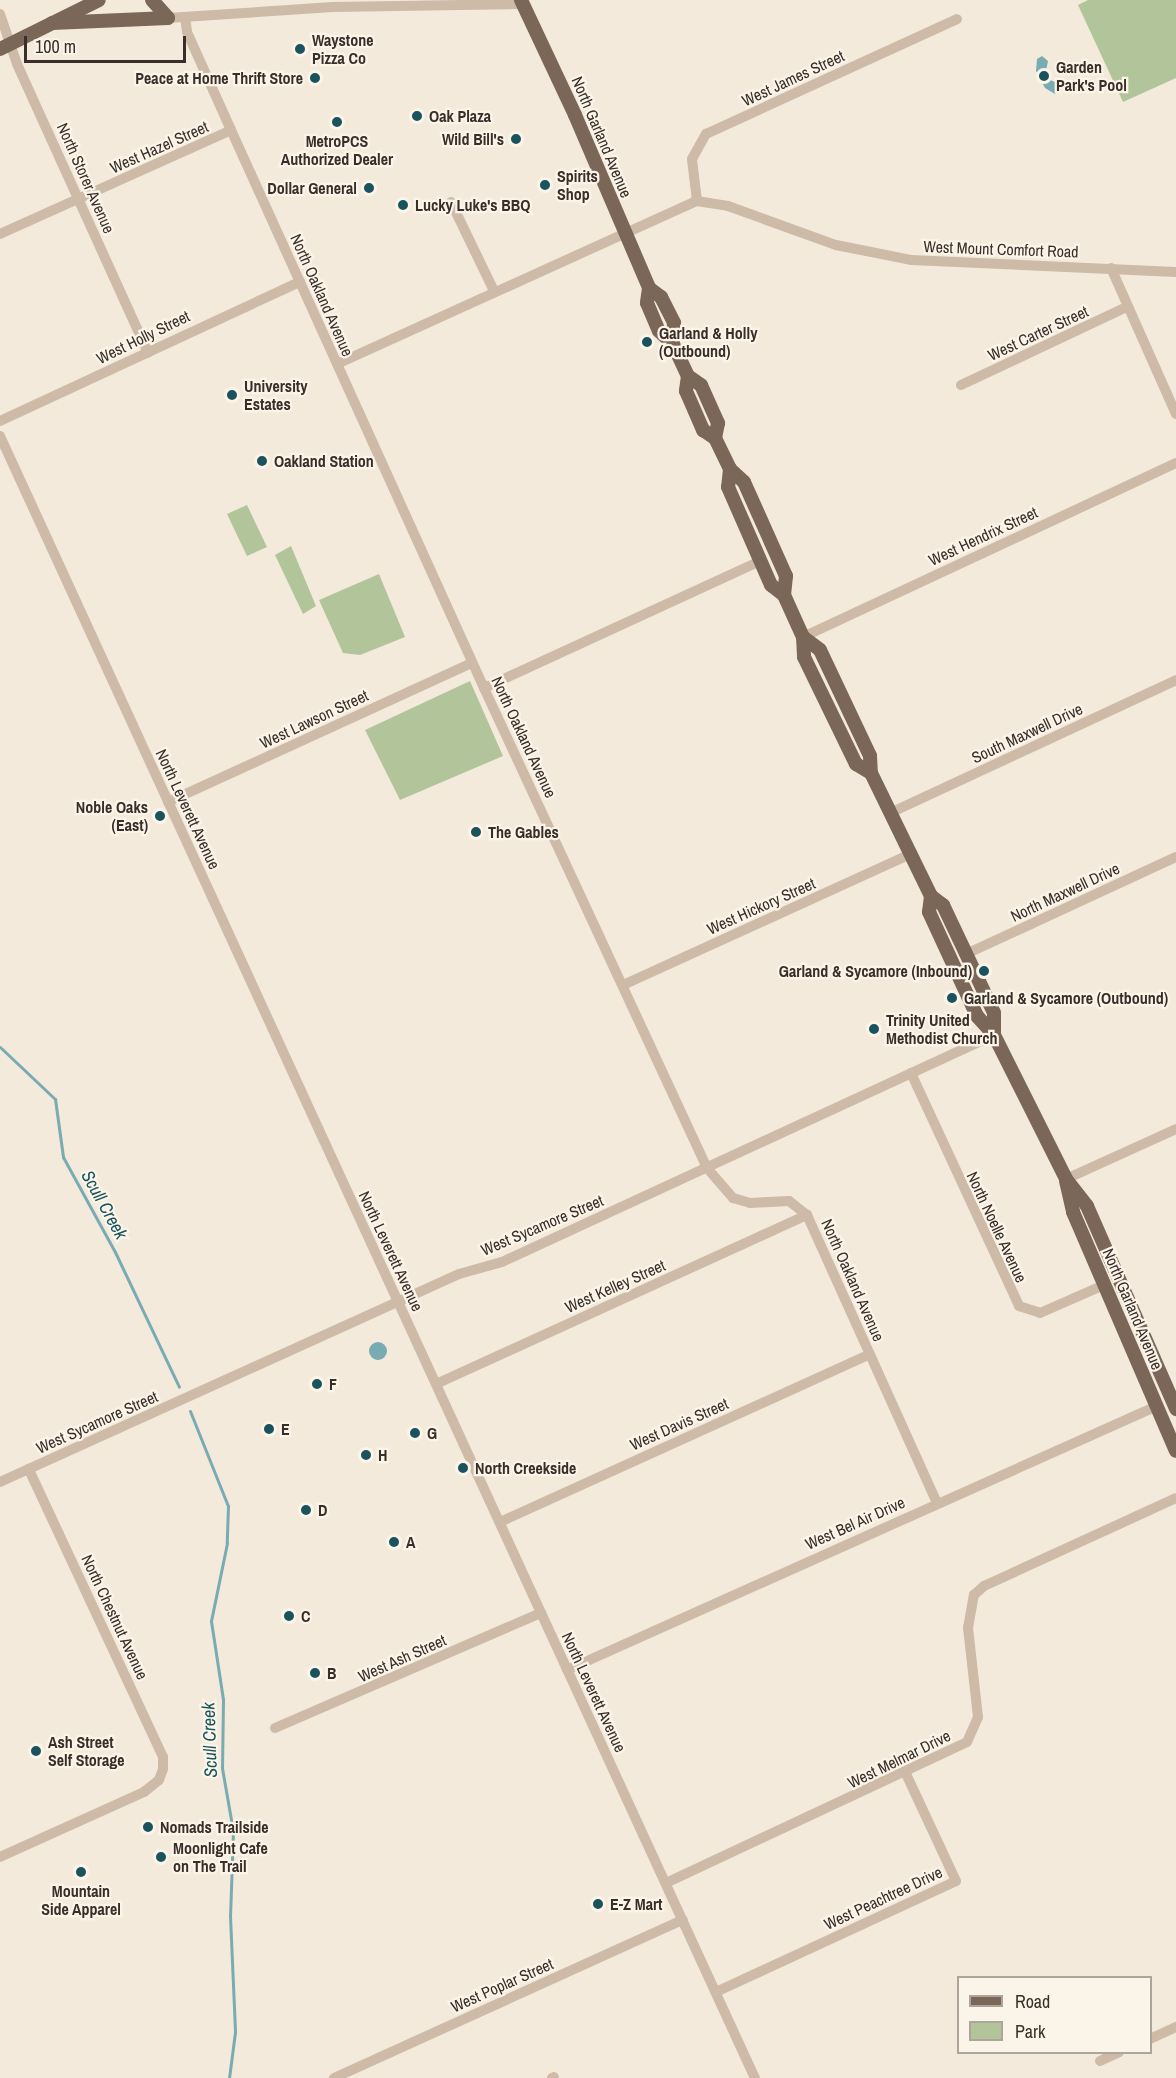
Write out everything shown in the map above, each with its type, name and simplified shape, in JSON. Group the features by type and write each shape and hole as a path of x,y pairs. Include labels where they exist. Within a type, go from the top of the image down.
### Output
{"main road":[{"path":"5,46 99,0"},
{"path":"152,0 168,18"},
{"name":"North Garland Avenue","path":"522,2 649,288 647,303 659,331 673,344 688,376 701,385 718,423 715,438 730,469 744,482 786,576 784,595"},
{"path":"52,23 168,18"},
{"name":"North Garland Avenue","path":"730,469 728,488 771,585 784,595 803,637 820,650 870,756 871,774 931,896 943,905 994,1013 994,1035"},
{"name":"North Garland Avenue","path":"931,896 929,912 979,1020 994,1035 1066,1179 1087,1206 1176,1409"},
{"name":"North Garland Avenue","path":"1066,1179 1073,1212 1106,1284 1176,1451"}],"street":[{"path":"168,18 331,4 522,2"},
{"name":"North Storer Avenue","path":"0,14 5,46 80,199 148,353"},
{"name":"North Oakland Avenue","path":"185,17 187,32 472,663 707,1168 733,1198 750,1203 789,1200 807,1215 937,1503"},
{"name":"West James Street","path":"698,201 692,159 706,134 957,19"},
{"name":"West Hazel Street","path":"0,234 231,130"},
{"path":"337,364 494,291 698,201"},
{"name":"West Mount Comfort Road","path":"698,201 728,206 795,234 885,255 963,264 1176,272"},
{"path":"451,202 494,291"},
{"path":"1111,268 1176,414"},
{"name":"West Holly Street","path":"0,420 300,282"},
{"name":"West Carter Street","path":"961,385 1127,307"},
{"name":"North Leverett Avenue","path":"0,436 755,2078"},
{"name":"West Hendrix Street","path":"803,637 1176,463"},
{"path":"484,688 760,561"},
{"name":"West Lawson Street","path":"168,802 472,663"},
{"name":"South Maxwell Drive","path":"890,813 1176,680"},
{"name":"West Hickory Street","path":"623,985 911,854"},
{"name":"North Maxwell Drive","path":"966,954 1176,857"},
{"name":"West Sycamore Street","path":"0,1482 459,1274 502,1262 994,1035"},
{"name":"North Noelle Avenue","path":"911,1073 1015,1301 1026,1310 1040,1313 1106,1284"},
{"path":"1066,1179 1176,1129"},
{"name":"West Kelley Street","path":"436,1384 807,1215"},
{"name":"West Davis Street","path":"500,1522 870,1354"},
{"name":"West Bel Air Drive","path":"567,1670 1157,1406"},
{"name":"North Chestnut Avenue","path":"0,1857 144,1792 159,1779 163,1757 29,1469"},
{"name":"West Melmar Drive","path":"666,1883 906,1774 967,1742 978,1717 968,1628 974,1595 984,1586 1176,1498"},
{"name":"West Ash Street","path":"275,1728 541,1613"},
{"name":"West Peachtree Drive","path":"716,1992 956,1881 906,1774"},
{"name":"West Poplar Street","path":"334,2078 683,1920"},
{"path":"1152,2037 1176,2027"},
{"path":"1100,2061 1115,2054"}],"green space":[{"path":"1088,0 1176,0 1176,78 1123,102 1078,5"},
{"path":"247,505 267,547 247,556 227,514"},
{"path":"291,546 316,606 303,614 275,555"},
{"path":"379,574 405,637 360,655 343,653 319,600"},
{"path":"470,681 503,756 400,800 365,730"}],"water":[{"name":"Garden Park's Pool","path":"1042,56 1048,61 1046,71 1050,80 1060,84 1055,94 1045,88 1036,71 1037,59"},
{"path":"378,1342 384,1345 387,1351 384,1357 378,1360 372,1357 369,1351 372,1345"}],"waterway":[{"name":"Scull Creek","path":"0,1047 55,1099 63,1157 115,1252 179,1387"},
{"name":"Scull Creek","path":"190,1411 228,1506 227,1543 211,1621 223,1699 222,1768 233,1831 230,1916 235,2032 229,2078"}],"place":[{"name":"Waystone Pizza Co","path":"300,49"},
{"name":"Garden Park's Pool","path":"1044,76"},
{"name":"Peace at Home Thrift Store","path":"315,78"},
{"name":"Oak Plaza","path":"417,116"},
{"name":"MetroPCS Authorized Dealer","path":"337,122"},
{"name":"Wild Bill's","path":"516,139"},
{"name":"Spirits Shop","path":"545,185"},
{"name":"Dollar General","path":"369,188"},
{"name":"Lucky Luke's BBQ","path":"403,205"},
{"name":"Garland & Holly (Outbound)","path":"647,342"},
{"name":"University Estates","path":"232,395"},
{"name":"Oakland Station","path":"262,461"},
{"name":"Noble Oaks (East)","path":"160,816"},
{"name":"The Gables","path":"476,832"},
{"name":"Garland & Sycamore (Inbound)","path":"984,971"},
{"name":"Garland & Sycamore (Outbound)","path":"952,998"},
{"name":"Trinity United Methodist Church","path":"874,1029"},
{"name":"F","path":"317,1384"},
{"name":"E","path":"269,1429"},
{"name":"G","path":"415,1433"},
{"name":"H","path":"366,1455"},
{"name":"North Creekside","path":"463,1468"},
{"name":"D","path":"306,1510"},
{"name":"A","path":"394,1542"},
{"name":"C","path":"289,1616"},
{"name":"B","path":"315,1673"},
{"name":"Ash Street Self Storage","path":"36,1751"},
{"name":"Nomads Trailside","path":"148,1827"},
{"name":"Moonlight Cafe on The Trail","path":"161,1857"},
{"name":"Mountain Side Apparel","path":"81,1872"},
{"name":"E-Z Mart","path":"598,1904"}]}
